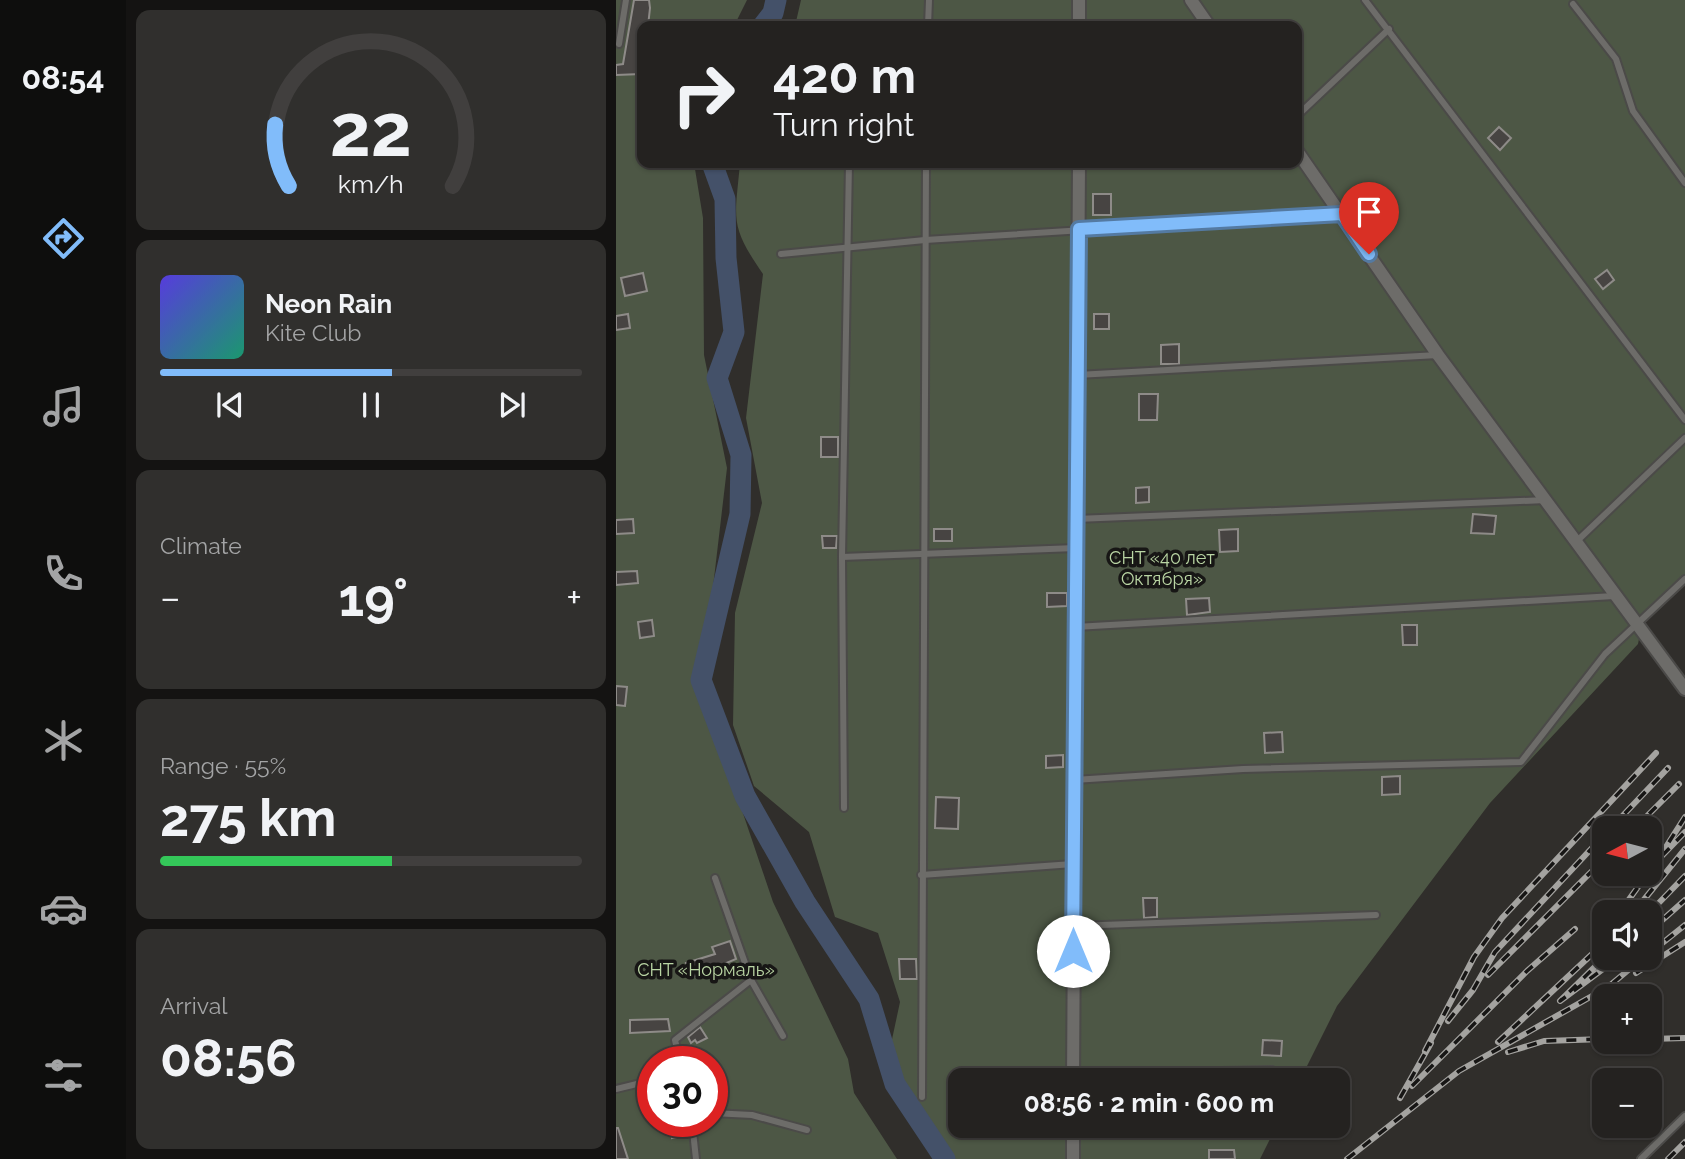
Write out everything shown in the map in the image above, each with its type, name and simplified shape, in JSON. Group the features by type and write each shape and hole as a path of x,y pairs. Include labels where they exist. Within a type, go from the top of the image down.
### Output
{"street":[{"path":"1079,0 1079,21"},
{"path":"1191,0 1206,21"},
{"path":"1302,158 1438,355 1685,690"},
{"path":"1073,1068 1079,168"},
{"path":"1073,1138 1073,1159"}],"lane":[{"path":"619,44 626,0"},
{"path":"928,21 929,0"},
{"path":"1366,0 1685,420"},
{"path":"1573,4 1616,58 1633,111 1685,183"},
{"path":"1302,111 1389,29"},
{"path":"844,808 842,557 849,168"},
{"path":"922,1097 926,168"},
{"path":"781,254 847,246 1079,229 1342,214"},
{"path":"1077,375 1438,355"},
{"path":"1577,541 1685,438"},
{"path":"1076,519 1546,500"},
{"path":"842,557 1076,548"},
{"path":"1074,780 1243,769 1521,762 1605,654 1685,579"},
{"path":"1075,627 1614,597"},
{"path":"921,875 1073,864"},
{"path":"715,878 751,980 783,1036"},
{"path":"1073,926 1376,915"},
{"path":"676,1046 675,1040 751,980"},
{"path":"616,1089 637,1084"},
{"path":"728,1114 752,1115 807,1130"},
{"path":"1641,1159 1685,1115"},
{"path":"694,1137 696,1159"}],"green space":[{"name":"СНТ «Нормаль»","path":"616,0 747,0 736,21 637,21 637,168 695,168 703,218 704,355 727,468 701,689 773,902 848,1059 854,1093 897,1159 616,1159"},
{"name":"СНТ «40 лет Октября»","path":"801,0 1685,0 1685,583 1642,624 1638,644 1490,803 1337,1006 1306,1068 948,1068 948,1138 1270,1138 1260,1159 940,1159 888,1058 900,1002 878,933 835,917 809,832 754,786 733,725 735,613 762,503 746,418 763,274 739,232 736,210 740,168 1302,168 1302,21 796,21"}],"building":[{"path":"634,0 649,0 649,21 637,21 637,74 616,75 616,65 623,64"},
{"path":"1499,127 1511,138 1500,150 1488,138"},
{"path":"1093,194 1111,194 1111,215 1093,215"},
{"path":"1607,270 1614,280 1603,289 1595,279"},
{"path":"643,273 647,291 625,296 621,278"},
{"path":"628,314 630,328 616,330 616,316"},
{"path":"1094,314 1109,314 1109,329 1094,329"},
{"path":"1179,344 1179,364 1161,364 1161,345"},
{"path":"1139,394 1158,394 1157,420 1139,420"},
{"path":"821,437 838,437 838,457 821,457"},
{"path":"1149,487 1149,502 1136,503 1136,488"},
{"path":"1473,514 1496,516 1494,534 1471,533"},
{"path":"633,519 634,533 616,534 616,520"},
{"path":"934,529 952,529 952,541 934,541"},
{"path":"1238,529 1238,551 1220,552 1219,530"},
{"path":"822,536 837,536 836,548 823,548"},
{"path":"637,571 638,583 616,585 616,572"},
{"path":"1047,593 1067,593 1067,606 1047,607"},
{"path":"1209,598 1210,612 1187,615 1186,599"},
{"path":"652,620 654,636 640,638 638,622"},
{"path":"1402,625 1417,625 1417,645 1403,645"},
{"path":"616,686 627,687 625,706 616,705"},
{"path":"1282,732 1283,752 1265,753 1264,733"},
{"path":"1063,755 1063,767 1046,768 1046,756"},
{"path":"1400,776 1400,794 1382,795 1382,777"},
{"path":"936,797 959,798 958,829 935,828"},
{"path":"1143,898 1157,898 1157,917 1144,918"},
{"path":"730,941 736,959 691,978 686,963 715,954 712,947"},
{"path":"899,959 916,959 917,979 900,979"},
{"path":"668,1019 670,1031 630,1033 630,1020"},
{"path":"700,1027 707,1038 691,1043 688,1037"},
{"path":"1263,1040 1282,1041 1281,1056 1262,1055"},
{"path":"618,1128 628,1159 616,1159"},
{"path":"1209,1150 1234,1150 1235,1159 1209,1159"}],"waterway":[{"path":"767,21 773,13 776,0"},
{"path":"714,168 725,199 726,258 734,332 717,378 741,455 740,514 701,680 745,796 805,902 869,999 895,1084 945,1159"}],"railway":[{"path":"1425,1051 1474,957 1502,918 1656,753"},
{"path":"1622,816 1668,768"},
{"path":"1647,816 1679,784"},
{"path":"1685,817 1657,861 1685,832"},
{"path":"1448,1021 1473,990 1495,952 1592,848"},
{"path":"1644,900 1685,849"},
{"path":"1488,975 1592,871"},
{"path":"1662,900 1685,876"},
{"path":"1629,900 1639,886"},
{"path":"1662,920 1685,900"},
{"path":"1662,943 1685,925"},
{"path":"1412,1086 1527,971 1575,929"},
{"path":"1636,973 1685,942"},
{"path":"1498,1042 1592,954"},
{"path":"1592,970 1560,1001 1602,970"},
{"path":"1347,1159 1459,1071 1608,987 1628,970"},
{"path":"1662,1039 1685,1038"},
{"path":"1508,1052 1544,1041 1592,1039"},
{"path":"1400,1098 1431,1043"},
{"path":"1668,1159 1685,1142"}],"route":[{"path":"1073,951 1079,229 1342,214 1369,254"}]}
